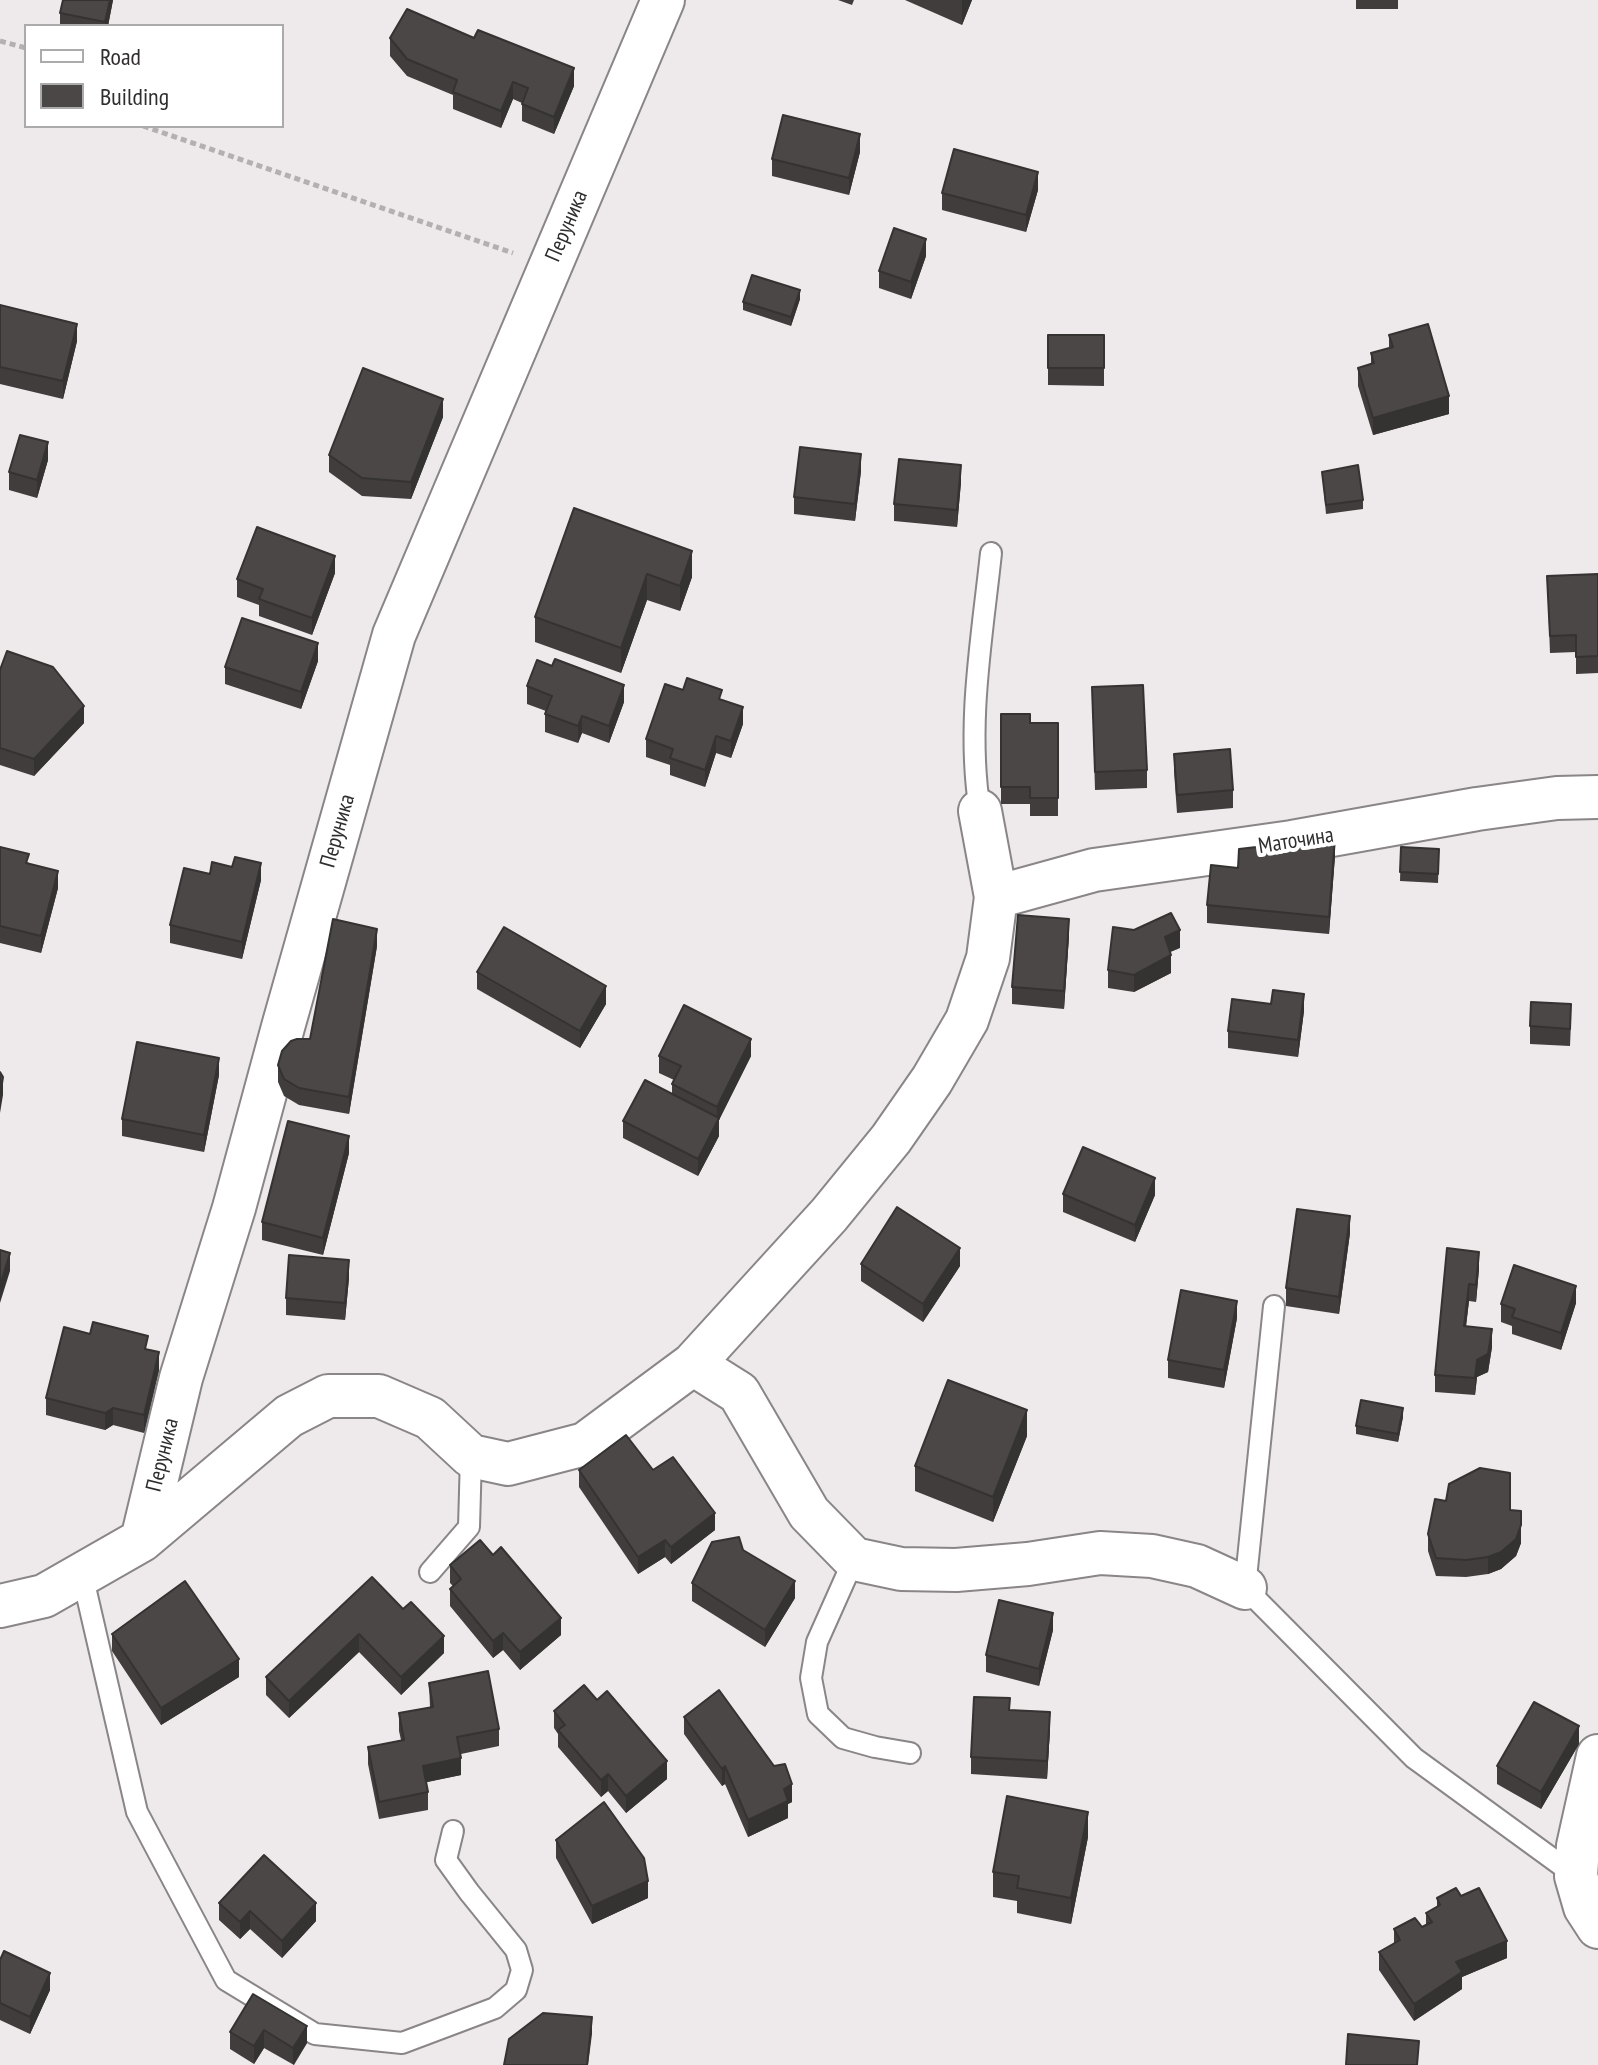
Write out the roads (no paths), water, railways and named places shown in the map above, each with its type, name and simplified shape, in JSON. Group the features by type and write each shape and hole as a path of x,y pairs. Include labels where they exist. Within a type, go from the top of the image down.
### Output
{"street":[{"name":"Перуника","path":"142,1540 181,1378 234,1208 394,635 663,0"},
{"name":"Маточина","path":"996,897 1094,870 1292,842 1477,809 1557,798 1598,797"},
{"path":"0,1606 44,1596 142,1540 289,1416 328,1396 379,1396 430,1418 471,1456 508,1464 585,1444 693,1364 829,1215 891,1139 932,1080 967,1020 988,958 996,897 980,811"},
{"path":"693,1364 739,1393 809,1513 854,1559 901,1569 956,1570 1028,1564 1100,1553 1152,1556 1197,1566 1245,1588"},
{"path":"1598,1756 1578,1846 1576,1876 1585,1907 1598,1927"}],"lane":[{"path":"980,811 974,777 976,699 991,553"},
{"path":"1274,1306 1245,1588 1414,1758 1576,1876"},
{"path":"430,1572 469,1527 471,1456"},
{"path":"854,1559 817,1642 811,1678 818,1714 843,1738 910,1753"},
{"path":"82,1574 137,1812 226,1980 315,2034 402,2043 495,2008 516,1990 522,1970 516,1950 446,1860 453,1831"}]}
